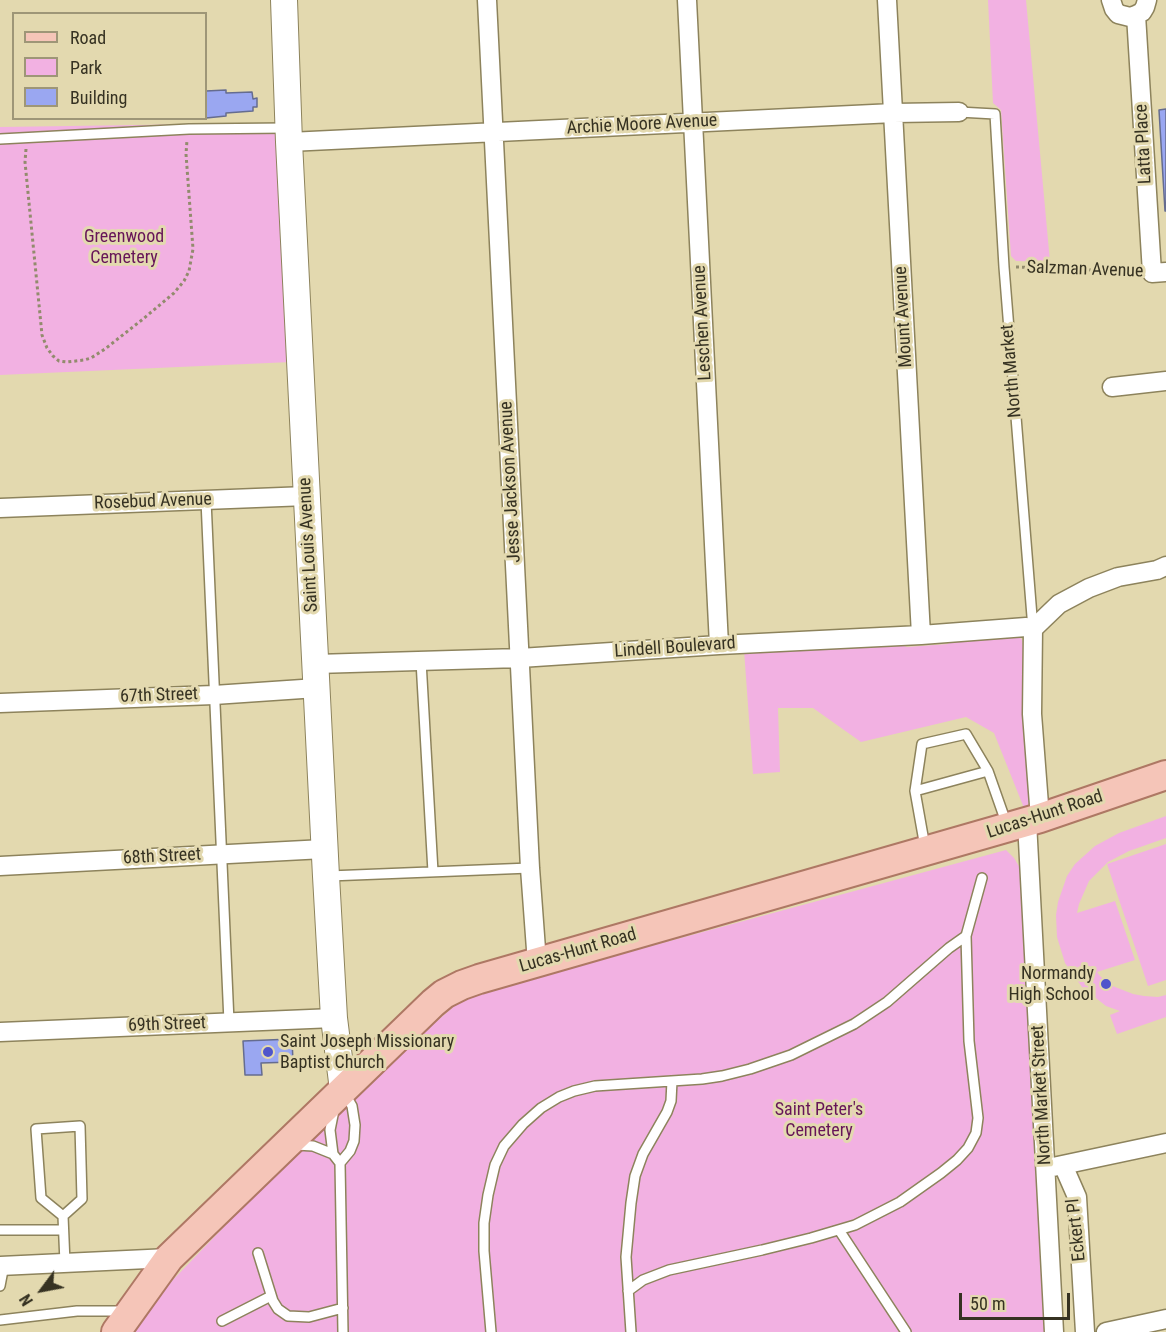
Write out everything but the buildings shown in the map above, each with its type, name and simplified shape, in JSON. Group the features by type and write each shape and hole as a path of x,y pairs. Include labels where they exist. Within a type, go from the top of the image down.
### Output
{"main road":[{"name":"Lucas-Hunt Road","path":"123,1322 169,1258 444,994 471,982 1025,822 1166,775"}],"street":[{"name":"Saint Louis Avenue","path":"284,0 324,849 334,1018 343,1090"},
{"name":"Jesse Jackson Avenue","path":"487,0 530,868 537,963"},
{"name":"Leschen Avenue","path":"687,0 719,645"},
{"name":"Mount Avenue","path":"887,0 921,635"},
{"path":"1111,0 1118,14 1130,17 1145,7 1147,0"},
{"name":"Latta Place","path":"1136,15 1159,272"},
{"name":"Archie Moore Avenue","path":"289,135 494,133 693,122 958,112"},
{"path":"1112,387 1166,381"},
{"name":"Rosebud Avenue","path":"0,508 307,496"},
{"path":"1033,629 1059,604 1089,588 1118,577 1158,570 1166,566"},
{"name":"Lindell Boulevard","path":"316,676 421,660 520,658 1026,627 1033,629"},
{"name":"North Market Street","path":"1033,629 1032,714 1025,822 1055,1167 1054,1332"},
{"name":"67th Street","path":"0,703 214,695 316,676"},
{"name":"68th Street","path":"0,866 324,849"},
{"name":"69th Street","path":"0,1032 334,1018"},
{"path":"1055,1167 1166,1143"},
{"name":"Eckert Pl","path":"1055,1167 1077,1197 1085,1332"},
{"path":"2,1265 169,1258"},
{"path":"1106,1332 1166,1319"}],"lane":[{"name":"Archie Moore Avenue","path":"958,112 995,114"},
{"name":"North Market","path":"995,114 1004,267 1033,629"},
{"path":"0,139 189,129 289,135"},
{"path":"206,500 229,1022"},
{"path":"421,660 433,872"},
{"path":"926,851 915,791 922,744 966,734 988,771 1025,822"},
{"path":"915,791 988,771"},
{"path":"326,876 530,868"},
{"path":"628,1291 643,1280 669,1270 762,1250 855,1225 900,1202 941,1173 968,1148 976,1133 978,1118 969,1041 966,936 982,878"},
{"path":"491,1332 484,1251 484,1223 488,1195 495,1165 504,1146 523,1124 542,1108 574,1091 595,1086 722,1076 791,1055 854,1024 887,1002 966,936"},
{"path":"631,1332 626,1257 635,1176 643,1154 667,1112 671,1101 672,1081"},
{"path":"333,1154 330,1130 333,1113 343,1090"},
{"path":"340,1163 350,1151 354,1141 355,1125 352,1106 343,1090"},
{"path":"63,1216 41,1198 36,1129 80,1126 82,1199 63,1216 65,1263"},
{"path":"282,1148 298,1144 313,1146 333,1154 340,1163 343,1332"},
{"path":"0,1230 63,1230"},
{"path":"839,1230 906,1332"},
{"path":"258,1252 271,1296 278,1309 288,1316 309,1317 343,1311"},
{"path":"0,1286 2,1265"},
{"path":"222,1321 271,1296"},
{"path":"0,1320 78,1311 123,1322"},
{"path":"343,1311 351,1332"}],"path":[{"path":"32,137 26,147 25,162 42,335 53,356 59,361 67,362 91,358 105,349 151,313 184,281 189,271 193,249 186,154 189,129"},
{"name":"Salzman Avenue","path":"1004,267 1159,272"}],"green space":[{"path":"988,0 1026,0 1050,262 1016,261 1011,256 1001,110 993,103"},
{"name":"Greenwood Cemetery","path":"277,123 291,362 0,375 0,127"},
{"path":"1018,635 1022,640 1023,648 1032,801 1024,808 994,733 966,717 861,742 813,708 778,708 780,772 753,774 744,650 892,641 907,647 948,644 949,639"},
{"path":"1166,816 1166,838 1129,851 1108,862 1089,881 1079,904 1077,913 1115,901 1135,960 1097,972 1100,976 1110,985 1133,994 1158,997 1166,995 1166,1017 1117,1034 1110,1015 1120,1011 1106,1006 1082,987 1065,963 1057,937 1058,902 1067,876 1075,864 1095,846 1119,833"},
{"path":"1166,844 1166,980 1148,986 1107,864"},
{"name":"Saint Peter's Cemetery","path":"1006,850 1020,868 1044,1332 134,1332 168,1285 246,1204 378,1072 459,1002 481,992"}],"place":[{"name":"Normandy High School","path":"1106,984"},
{"name":"Saint Joseph Missionary Baptist Church","path":"268,1052"}]}
